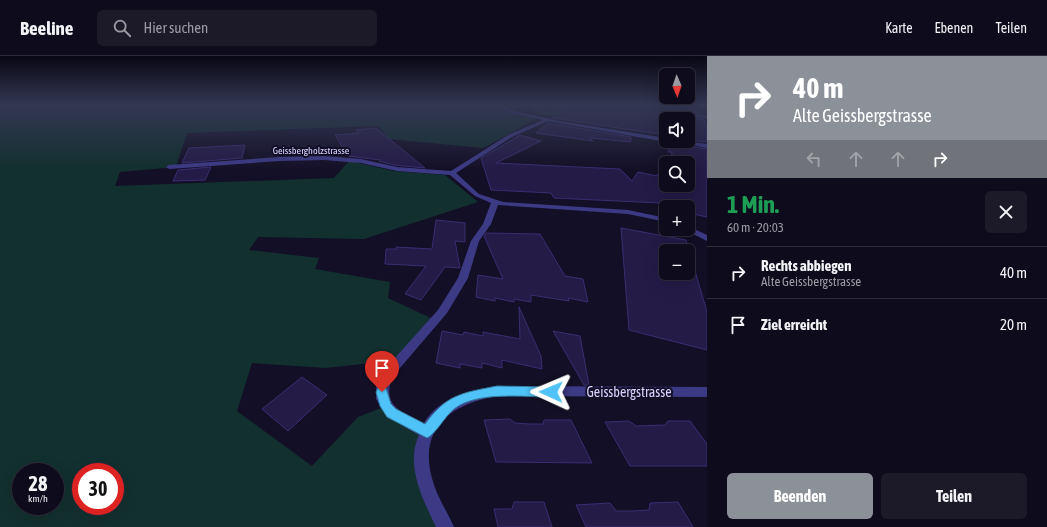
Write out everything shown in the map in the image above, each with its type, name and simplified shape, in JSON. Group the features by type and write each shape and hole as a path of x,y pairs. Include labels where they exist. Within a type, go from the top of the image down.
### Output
{"street":[{"path":"529,127 479,155 452,173 478,195 495,202 520,206 628,212 659,219"},
{"path":"590,127 659,139"},
{"path":"695,144 707,146"},
{"name":"Geissbergholzstrasse","path":"169,167 279,159 324,158 356,160 404,170 452,173"},
{"path":"427,432 392,413 383,399 382,386 389,372 442,313 458,289 466,271 475,241 487,224 495,202"},
{"path":"695,232 707,238"},
{"name":"Geissbergstrasse","path":"445,527 427,489 423,473 422,458 423,444 427,432 441,412 453,403 482,393 497,391 707,392"}],"green space":[{"path":"0,127 352,127 187,133 176,167 120,172 115,186 334,178 349,161 394,171 445,175 478,202 364,239 258,237 249,250 319,258 315,269 390,282 388,298 435,320 398,360 326,368 252,363 237,411 312,466 358,417 386,406 427,432 422,458 445,527 0,527"},
{"path":"380,127 521,127 483,148 389,139"}],"building":[{"path":"543,127 572,127 631,137 631,142 590,138 593,141 536,133"},
{"path":"612,127 659,127 659,134"},
{"path":"695,127 707,127 707,142 695,141"},
{"path":"376,128 425,168 394,165 379,161 380,160 348,156 335,135 360,133 356,130"},
{"path":"520,135 541,141 496,163 620,169 632,181 638,172 657,176 659,172 659,192 695,192 695,156 672,156 672,152 668,152 670,148 695,147 707,149 707,217 695,214 695,200 659,200 659,203 554,198 551,193 491,190 481,158"},
{"path":"245,145 242,158 182,163 189,148"},
{"path":"211,167 205,180 173,181 178,170"},
{"path":"436,220 465,223 465,242 455,241 460,268 445,267 421,300 405,294 426,266 385,264 386,249 397,249 396,247 432,249"},
{"path":"621,228 686,240 687,244 659,244 659,280 695,280 695,271 707,312 707,350 629,330"},
{"path":"486,233 540,234 565,276 583,279 588,302 568,298 569,301 531,295 531,302 514,299 514,302 495,298 495,301 476,297 478,275 503,279 484,236"},
{"path":"519,307 541,356 542,369 502,360 502,368 482,363 482,368 460,364 460,368 436,363 442,331 463,335 464,332 483,336 483,332 520,339"},
{"path":"553,331 580,336 589,385 584,385"},
{"path":"302,377 327,395 288,431 262,409"},
{"path":"510,419 515,423 529,424 543,424 544,420 571,420 592,463 496,462 484,420"},
{"path":"629,421 636,426 665,425 668,421 690,421 707,444 707,466 630,466 605,422"},
{"path":"514,502 544,502 552,527 498,527 494,509 512,509"},
{"path":"678,502 693,527 586,527 576,505 610,503 616,511 632,511 649,510 650,503"}],"route":[{"path":"382,392 386,406 392,413 427,432 441,412 453,403 466,397 497,391 551,392"}]}
